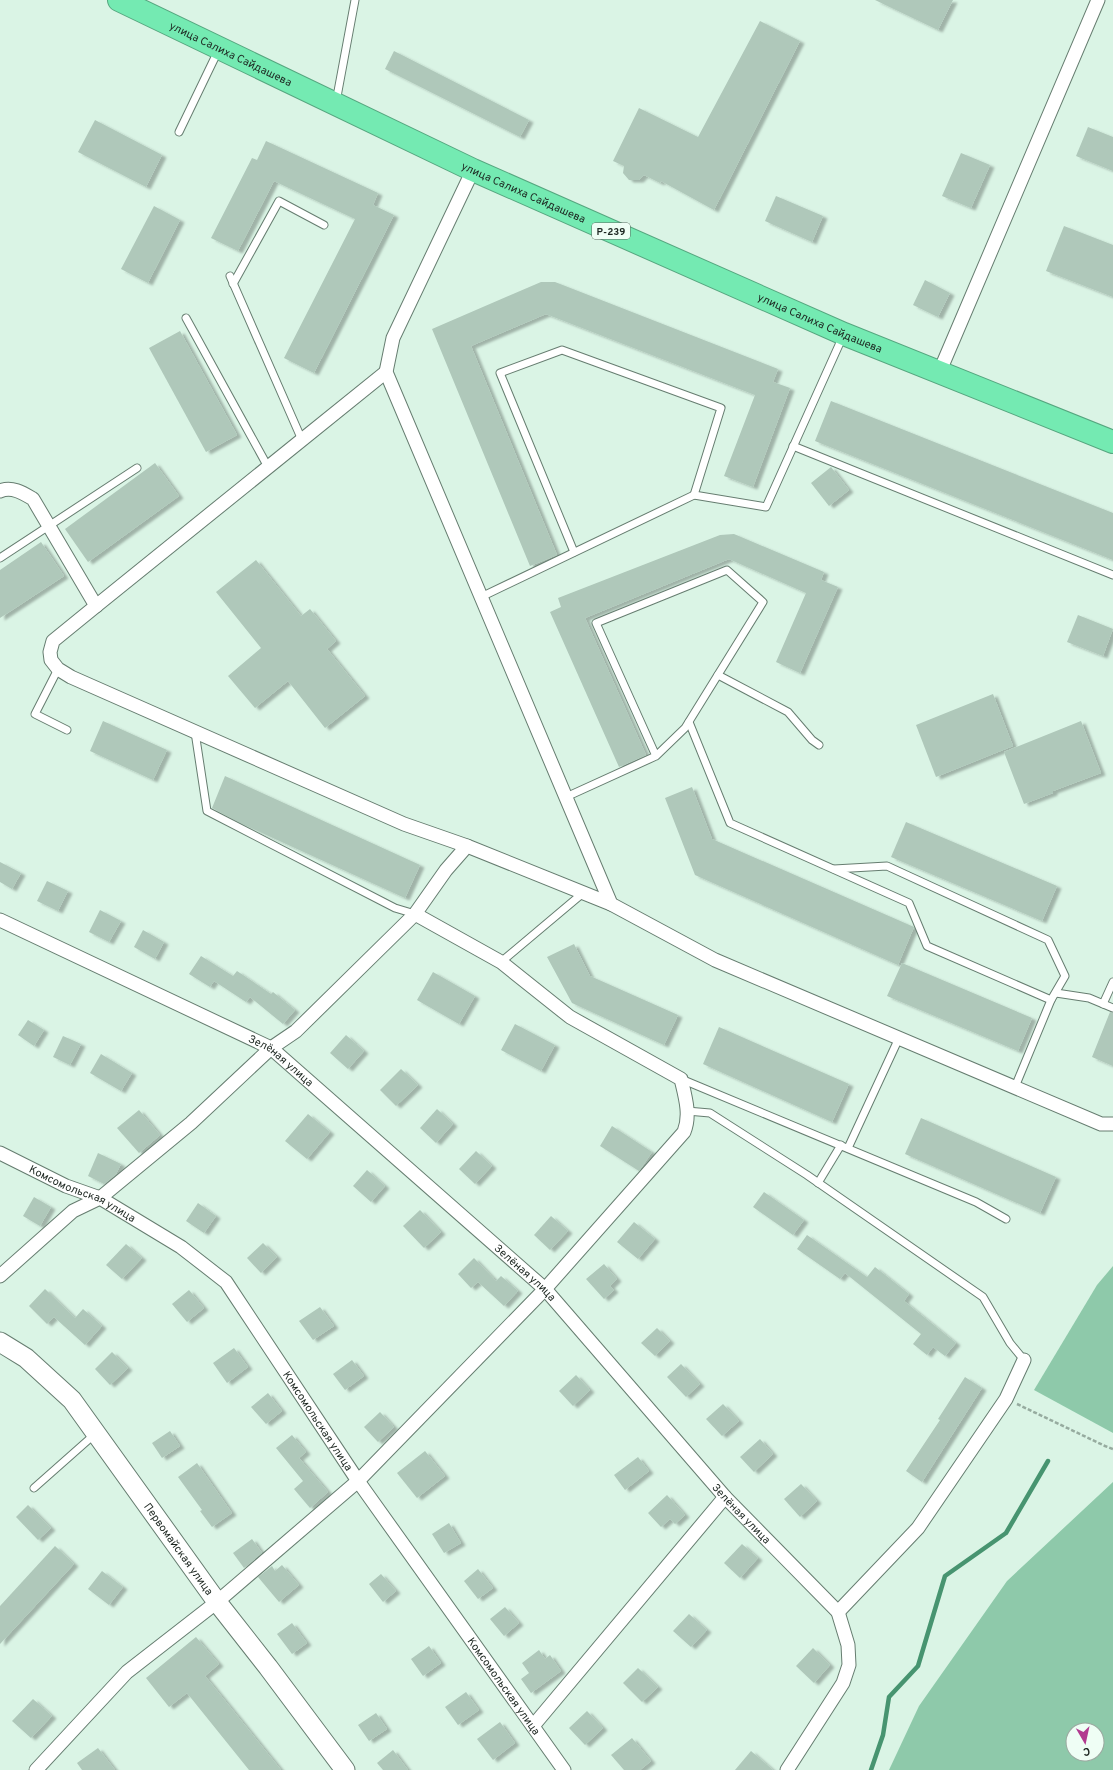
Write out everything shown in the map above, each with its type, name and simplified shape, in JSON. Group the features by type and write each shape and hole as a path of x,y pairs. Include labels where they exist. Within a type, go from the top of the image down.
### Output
{"highway":[{"name":"улица Салиха Сайдашева","path":"119,0 473,170 844,334 1113,442"}],"street":[{"path":"939,373 1098,0"},
{"path":"473,170 393,338 386,372 611,904"},
{"path":"386,372 53,641 50,652 51,660 58,669 71,677 404,824 467,846 611,904 715,960 1101,1124 1113,1124"},
{"path":"0,490 20,490 33,499 96,606"},
{"path":"0,1276 73,1211 100,1198 191,1123 271,1048 296,1031 415,914 446,870 467,846"},
{"path":"36,1770 127,1672 217,1602 358,1481 545,1289 684,1132 687,1124 687,1110 681,1079 570,1017 501,962 415,914"},
{"name":"Зелёная улица","path":"0,920 271,1048 545,1289 725,1497 838,1612 848,1645 849,1665 843,1683 787,1770"},
{"name":"Комсомольская улица","path":"0,1153 66,1186 100,1198 181,1246 226,1282 358,1481 564,1770"},
{"name":"Первомайская улица","path":"0,1342 26,1358 72,1400 217,1602 345,1770"},
{"path":"838,1612 918,1528 1006,1399 1024,1360"},
{"path":"533,1726 725,1497"}],"lane":[{"path":"336,104 354,2"},
{"path":"179,132 219,48"},
{"path":"234,284 279,201 324,225"},
{"path":"230,276 302,440"},
{"path":"186,318 268,466"},
{"path":"481,597 694,494 766,507 844,334"},
{"path":"574,552 500,373 562,350 721,408 694,494"},
{"path":"793,446 1113,575"},
{"path":"0,558 137,468"},
{"path":"566,797 656,756 685,728 763,602 727,570 596,623 656,756"},
{"path":"58,669 35,714 68,730"},
{"path":"718,675 788,712 812,740 819,745"},
{"path":"689,722 730,824 909,903 927,946 1051,1000"},
{"path":"196,732 206,811 394,908 415,914"},
{"path":"834,869 887,866 1048,940 1065,976 1051,1000 1015,1087"},
{"path":"501,962 583,893"},
{"path":"1103,1004 1113,982"},
{"path":"1056,993 1089,998 1113,1008"},
{"path":"818,1182 844,1147 899,1038"},
{"path":"681,1079 976,1202 1006,1219"},
{"path":"687,1110 710,1113 818,1182 983,1297 1010,1343 1024,1360"},
{"path":"34,1488 96,1432"}],"path":[{"path":"1006,1399 1113,1449"}],"green space":[{"path":"1113,1266 1113,1433 1034,1390 1097,1285"},
{"path":"1113,1482 1113,1770 889,1770 919,1706 1007,1581"}],"building":[{"path":"875,0 953,0 938,30"},
{"path":"760,21 800,41 714,210 661,181 660,183 644,175 639,180 629,180 623,173 624,166 613,161 639,108 698,137"},
{"path":"394,51 529,120 520,137 385,69"},
{"path":"95,120 162,155 146,187 78,152"},
{"path":"1088,127 1113,137 1113,171 1076,156"},
{"path":"266,141 378,193 373,205 394,215 314,373 284,358 355,219 274,181 238,251 211,238 252,158 257,160"},
{"path":"961,153 990,165 971,208 942,196"},
{"path":"776,196 823,216 812,242 765,221"},
{"path":"154,206 180,220 148,283 121,269"},
{"path":"1064,226 1113,245 1113,297 1046,271"},
{"path":"925,280 950,293 938,317 913,305"},
{"path":"541,282 555,282 778,369 773,382 790,388 753,487 724,476 755,395 546,314 471,346 557,555 530,566 432,329"},
{"path":"180,331 237,435 206,452 149,348"},
{"path":"831,401 1113,513 1113,560 815,441"},
{"path":"155,463 179,496 88,562 65,529"},
{"path":"831,467 849,490 829,506 811,483"},
{"path":"734,534 824,572 821,580 838,587 800,673 776,662 806,593 729,559 585,618 646,755 619,767 550,612 561,607 558,598 720,535"},
{"path":"41,542 64,576 0,618 0,570"},
{"path":"256,560 301,616 310,609 336,641 327,649 365,696 325,728 288,681 255,708 228,676 261,648 216,592"},
{"path":"1078,615 1113,629 1103,656 1067,642"},
{"path":"993,694 1013,746 936,777 916,725"},
{"path":"103,721 167,750 153,780 90,751"},
{"path":"1081,721 1101,773 1053,791 1053,793 1024,804 1004,752"},
{"path":"225,776 420,865 405,898 242,824 212,808"},
{"path":"692,787 712,839 914,927 898,965 695,875 665,798"},
{"path":"906,822 1057,886 1042,921 891,857"},
{"path":"0,862 21,873 12,889 0,882"},
{"path":"47,881 68,891 58,911 37,901"},
{"path":"100,910 121,921 109,942 89,932"},
{"path":"143,930 164,942 155,959 134,947"},
{"path":"574,944 590,976 678,1015 664,1045 572,1003 547,957"},
{"path":"201,956 233,976 237,971 271,994 273,992 295,1010 283,1024 250,997 246,1002 214,981 210,987 189,974"},
{"path":"902,963 1032,1018 1018,1051 887,996"},
{"path":"433,972 475,996 459,1024 417,1000"},
{"path":"1110,1012 1113,1013 1113,1066 1092,1057"},
{"path":"28,1020 44,1030 34,1046 18,1035"},
{"path":"515,1024 555,1045 541,1071 501,1050"},
{"path":"719,1027 849,1084 832,1122 703,1064"},
{"path":"346,1035 364,1051 348,1069 330,1053"},
{"path":"63,1036 81,1044 70,1065 53,1057"},
{"path":"101,1054 132,1073 121,1091 90,1073"},
{"path":"401,1069 418,1085 396,1106 380,1090"},
{"path":"437,1109 453,1124 436,1143 420,1128"},
{"path":"139,1110 160,1135 139,1153 117,1128"},
{"path":"308,1114 330,1132 307,1159 285,1141"},
{"path":"921,1118 1056,1177 1040,1213 905,1154"},
{"path":"612,1126 652,1152 639,1171 600,1146"},
{"path":"476,1151 492,1166 475,1184 459,1169"},
{"path":"98,1153 121,1164 116,1174 104,1184 88,1176"},
{"path":"367,1170 385,1186 371,1202 353,1186"},
{"path":"764,1192 804,1220 793,1235 753,1207"},
{"path":"34,1197 51,1207 40,1226 23,1216"},
{"path":"198,1203 216,1216 204,1233 186,1221"},
{"path":"420,1210 441,1232 424,1248 403,1226"},
{"path":"551,1216 568,1231 550,1250 534,1235"},
{"path":"634,1222 655,1239 638,1259 617,1242"},
{"path":"807,1235 867,1277 875,1267 909,1294 904,1301 956,1343 945,1356 933,1347 927,1355 913,1344 921,1334 845,1273 840,1279 797,1249"},
{"path":"263,1243 277,1257 261,1273 247,1258"},
{"path":"126,1244 142,1258 122,1279 106,1265"},
{"path":"474,1258 496,1281 501,1276 518,1291 504,1306 478,1282 471,1288 458,1274"},
{"path":"604,1264 617,1279 610,1286 614,1290 604,1299 586,1279"},
{"path":"45,1289 75,1318 83,1309 102,1326 85,1345 54,1317 47,1324 29,1306"},
{"path":"189,1290 204,1308 187,1322 172,1304"},
{"path":"320,1307 334,1326 313,1340 299,1321"},
{"path":"657,1328 670,1341 655,1356 641,1343"},
{"path":"234,1348 248,1367 227,1383 213,1363"},
{"path":"112,1352 128,1368 110,1385 95,1369"},
{"path":"352,1360 364,1376 345,1390 333,1374"},
{"path":"681,1364 700,1384 686,1397 667,1377"},
{"path":"576,1375 590,1390 573,1406 559,1391"},
{"path":"965,1377 982,1388 922,1482 906,1471 940,1420 938,1419"},
{"path":"268,1393 282,1411 266,1424 251,1407"},
{"path":"723,1404 739,1421 722,1436 706,1419"},
{"path":"380,1412 394,1427 378,1442 364,1427"},
{"path":"170,1431 180,1446 162,1458 152,1443"},
{"path":"292,1435 306,1452 299,1458 328,1492 310,1508 294,1489 303,1481 276,1448"},
{"path":"760,1439 773,1454 754,1472 740,1457"},
{"path":"425,1451 445,1476 417,1498 397,1473"},
{"path":"638,1457 649,1471 625,1490 614,1475"},
{"path":"197,1463 232,1513 212,1527 200,1511 202,1510 178,1477"},
{"path":"801,1484 817,1501 800,1517 784,1499"},
{"path":"667,1495 685,1515 675,1524 670,1519 661,1527 648,1513"},
{"path":"28,1505 51,1528 38,1540 16,1517"},
{"path":"449,1523 461,1543 444,1553 432,1534"},
{"path":"252,1539 262,1553 244,1568 233,1553"},
{"path":"742,1544 758,1558 740,1578 724,1563"},
{"path":"55,1546 74,1564 0,1644 0,1606"},
{"path":"282,1565 299,1585 279,1602 258,1577 272,1566 275,1571"},
{"path":"478,1569 493,1588 478,1599 464,1581"},
{"path":"102,1571 123,1587 109,1605 88,1589"},
{"path":"381,1574 396,1591 383,1602 369,1584"},
{"path":"505,1607 519,1623 504,1636 490,1619"},
{"path":"689,1614 707,1630 691,1647 673,1631"},
{"path":"292,1623 307,1643 292,1654 277,1634"},
{"path":"196,1637 219,1664 205,1676 281,1770 249,1770 187,1693 169,1707 146,1678"},
{"path":"429,1646 441,1663 423,1676 411,1659"},
{"path":"813,1648 830,1665 814,1683 796,1666"},
{"path":"539,1650 545,1659 550,1655 561,1671 531,1693 521,1679 529,1673 522,1663"},
{"path":"638,1668 658,1687 642,1702 623,1683"},
{"path":"466,1692 479,1710 458,1725 445,1707"},
{"path":"33,1699 52,1716 31,1738 12,1721"},
{"path":"587,1711 603,1728 585,1745 569,1728"},
{"path":"376,1713 387,1729 369,1741 358,1725"},
{"path":"500,1722 515,1743 493,1760 477,1739"},
{"path":"632,1738 651,1761 640,1770 624,1770 611,1755"},
{"path":"98,1748 115,1770 82,1770 77,1763"},
{"path":"393,1750 408,1770 383,1770 377,1763"},
{"path":"751,1751 773,1770 735,1770"}],"waterway":[{"path":"871,1770 883,1735 889,1697 918,1666 945,1576 1006,1533 1048,1461"}]}
